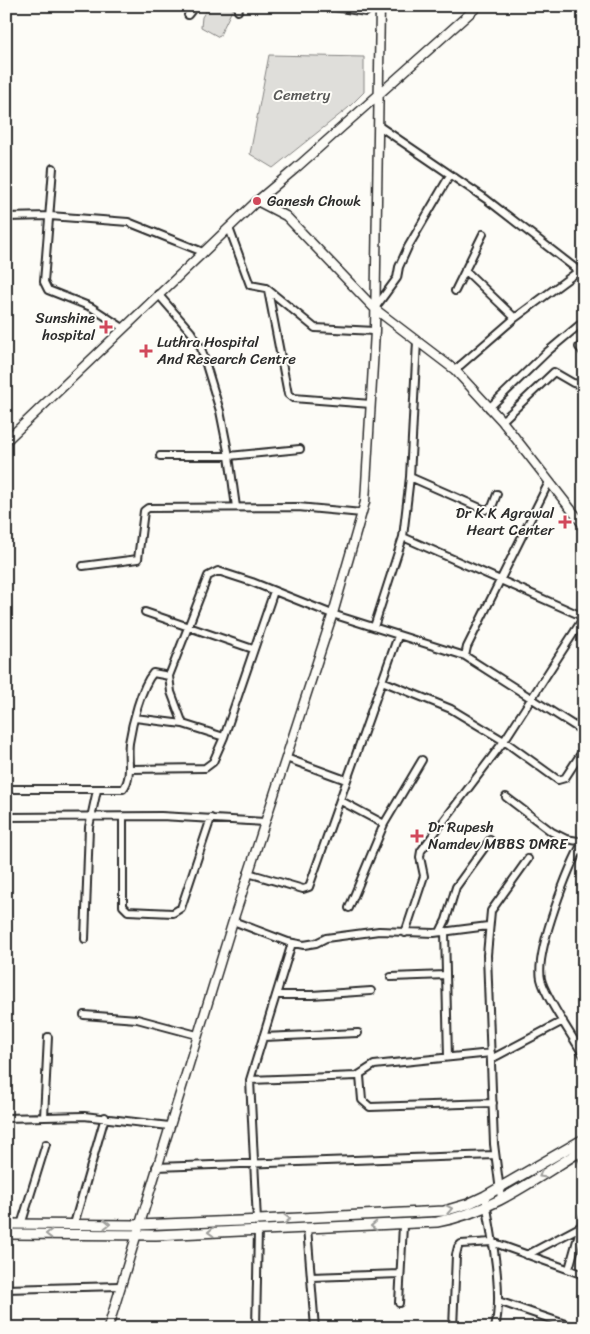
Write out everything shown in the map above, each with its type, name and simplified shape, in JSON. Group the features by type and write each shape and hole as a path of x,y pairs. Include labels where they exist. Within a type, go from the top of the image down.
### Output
{"main road":[{"path":"6,1224 138,1225 436,1212 462,1206 485,1196 584,1139"},
{"path":"6,1234 135,1235 403,1224 456,1219 501,1199 582,1154"}],"street":[{"path":"188,15 194,6"},
{"path":"328,6 366,12"},
{"path":"108,1328 156,1167 332,614 365,502 376,331 380,6"},
{"path":"6,441 257,201 478,6"},
{"path":"379,126 486,199 581,269 515,318 455,370"},
{"path":"53,168 43,278 48,290 91,307 123,328"},
{"path":"375,309 397,278 399,267 408,247 450,175"},
{"path":"257,201 286,216 375,309 455,370 502,421 584,526"},
{"path":"6,217 50,216 134,223 203,252"},
{"path":"229,228 249,284 261,286 268,290 315,328 376,331"},
{"path":"455,290 483,234"},
{"path":"465,270 515,318"},
{"path":"268,290 288,394 293,398 371,404"},
{"path":"158,294 191,332 201,348 220,411 236,507"},
{"path":"489,408 547,352 584,321"},
{"path":"374,627 403,537 410,477 417,341"},
{"path":"579,347 584,353"},
{"path":"502,421 554,372 573,383 583,385"},
{"path":"160,456 229,456 300,449"},
{"path":"410,477 485,510 492,507 497,494"},
{"path":"465,656 467,647 500,578 549,482"},
{"path":"83,566 138,559 144,511 148,508 298,507 362,513"},
{"path":"403,537 500,578 584,617 533,699 504,741 420,853 424,876 405,933"},
{"path":"183,724 171,692 170,676 208,576 215,572 252,582 332,614 465,656 584,732"},
{"path":"129,769 207,768 213,762 224,737 274,591"},
{"path":"145,612 253,649"},
{"path":"248,873 300,889 307,888 341,801 346,780 398,636"},
{"path":"6,789 123,789 126,786 129,769 129,742 145,684 151,675 155,673 170,676"},
{"path":"382,681 451,709 504,741 560,780 565,778 584,749"},
{"path":"577,727 584,716"},
{"path":"135,718 183,724 224,737"},
{"path":"286,758 346,780"},
{"path":"350,908 384,824 422,760"},
{"path":"85,939 91,818 97,790"},
{"path":"506,797 552,832 566,839 583,841 558,899 540,960 542,984 584,1056"},
{"path":"341,801 384,824"},
{"path":"6,817 211,818 265,822"},
{"path":"123,817 123,906 128,911 173,913 180,908 211,818"},
{"path":"448,1057 446,975 442,931 456,887 490,840"},
{"path":"501,1199 495,1154 492,1103 488,926 494,904 528,859"},
{"path":"233,921 292,943 310,945 326,938 379,932 442,931 488,926"},
{"path":"257,1221 256,1163 250,1080 292,943"},
{"path":"391,977 446,975"},
{"path":"276,995 312,995 371,990"},
{"path":"84,1014 144,1021 198,1035"},
{"path":"250,1080 360,1076 374,1064 448,1057 491,1056 563,1021"},
{"path":"263,1037 358,1033"},
{"path":"44,1117 48,1037"},
{"path":"360,1076 362,1100 370,1107 492,1103"},
{"path":"6,1118 105,1117 169,1126"},
{"path":"74,1224 105,1117"},
{"path":"21,1224 46,1144"},
{"path":"156,1167 495,1154"},
{"path":"485,1196 498,1301 495,1328"},
{"path":"569,1270 584,1214"},
{"path":"399,1302 403,1224"},
{"path":"527,1255 580,1227"},
{"path":"307,1228 315,1328"},
{"path":"256,1328 258,1230"},
{"path":"453,1328 457,1250 460,1245 492,1242 584,1275"},
{"path":"311,1277 400,1274"},
{"path":"6,1289 120,1286"},
{"path":"498,1301 577,1328"},
{"path":"6,1324 9,1328"}],"green space":[{"path":"209,6 234,6 219,37 201,27 202,17"},
{"name":"Cemetry","path":"269,55 364,57 364,92 348,108 273,168 250,154"}],"place":[{"name":"Ganesh Chowk","path":"257,201"},
{"name":"Sunshine hospital","path":"106,327"},
{"name":"Luthra Hospital And Research Centre","path":"146,351"},
{"name":"Dr K K Agrawal Heart Center","path":"565,522"},
{"name":"Dr Rupesh Namdev MBBS DMRE","path":"417,836"}]}
